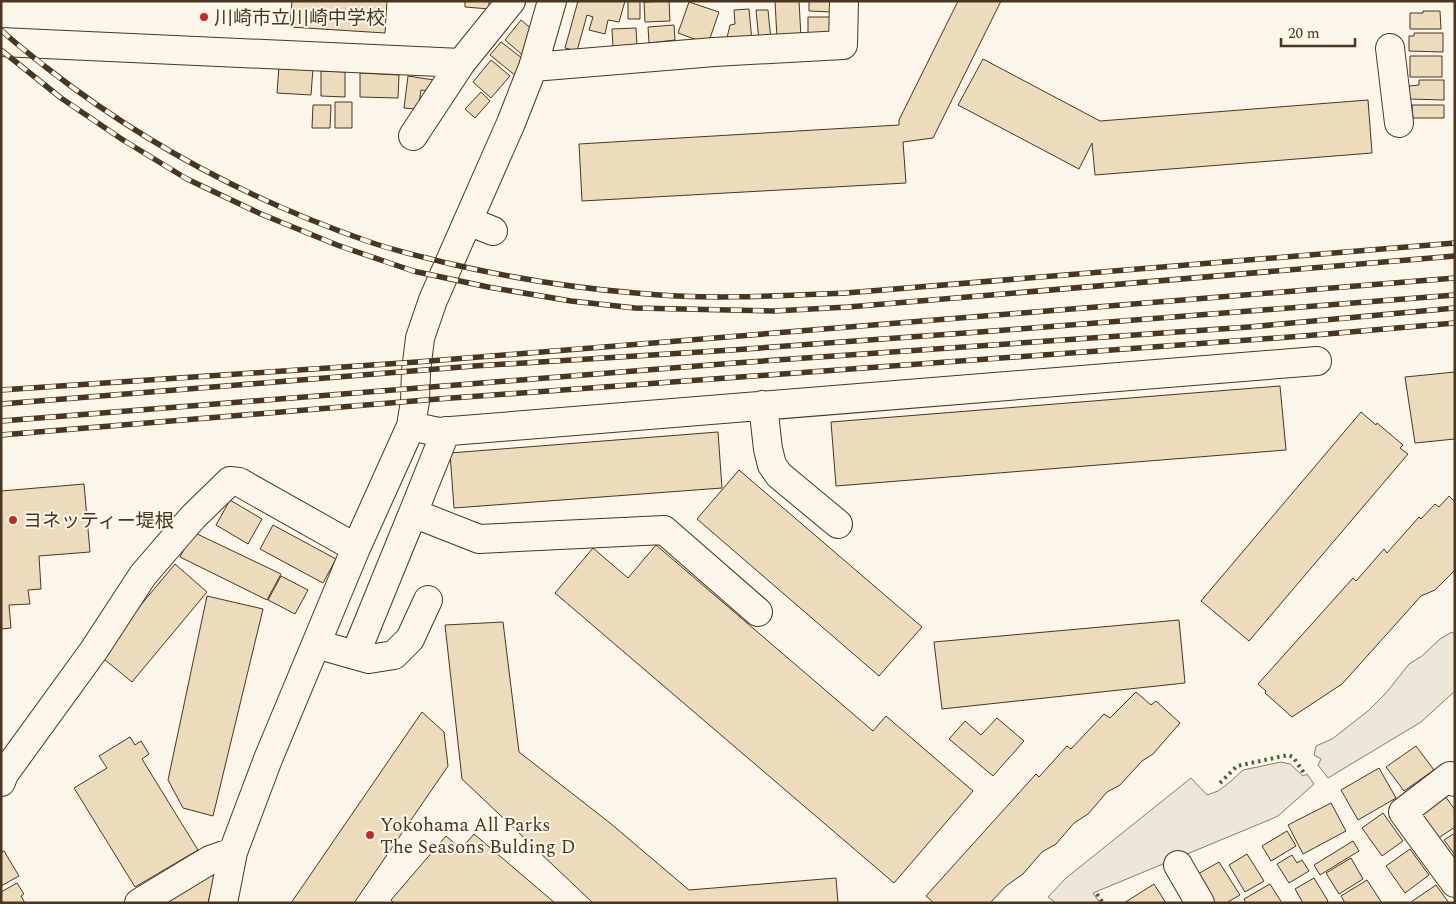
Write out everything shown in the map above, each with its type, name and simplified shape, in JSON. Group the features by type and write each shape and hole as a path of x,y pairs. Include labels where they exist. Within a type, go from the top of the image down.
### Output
{"street":[{"path":"413,136 462,63 511,1"},
{"path":"223,903 232,852 268,758 356,548 411,426 420,338 433,300 511,123 533,67 552,1"},
{"path":"533,67 714,52 843,44 844,1"},
{"path":"1,42 462,63"},
{"path":"1390,48 1399,123"},
{"path":"468,221 493,231"},
{"path":"411,426 438,432 1317,361"},
{"path":"763,405 768,449 772,465 779,475 838,524"},
{"path":"355,655 446,431"},
{"path":"2,778 94,650 144,575 193,517 230,481 239,482 356,548"},
{"path":"413,512 479,539 664,530 758,612"},
{"path":"316,644 369,659 394,655 410,639 428,600"},
{"path":"1455,782 1450,776 1403,812 1455,883"},
{"path":"139,903 210,860 232,852"},
{"path":"1178,865 1200,903"}],"shaded area":[{"path":"1452,632 1455,635 1455,691 1421,722 1328,778 1318,765 1321,759 1314,755 1316,746 1332,739 1368,711 1386,693 1409,664 1422,656 1440,639"},
{"path":"1281,762 1290,764 1303,776 1307,774 1314,784 1278,816 1093,893 1100,903 1056,903 1048,897 1066,878 1191,778 1207,795 1218,791 1243,770"}],"building":[{"path":"292,1 387,1 385,33 290,27"},
{"path":"465,1 489,1 489,9 465,7"},
{"path":"578,1 625,1 619,22 608,20 605,34 589,30 593,17 587,15 577,51 565,48"},
{"path":"628,1 640,1 640,19 628,19"},
{"path":"669,1 670,21 645,22 644,2"},
{"path":"775,1 799,1 801,37 777,38"},
{"path":"809,1 833,1 833,12 809,11"},
{"path":"958,1 1001,1 933,138 903,142 906,183 582,201 579,144 899,125 899,120"},
{"path":"689,2 719,12 708,44 678,33"},
{"path":"749,9 752,41 726,42 730,25 735,24 734,10"},
{"path":"756,10 768,10 771,40 759,41"},
{"path":"1423,11 1440,11 1441,29 1410,29 1410,13 1423,13"},
{"path":"808,17 835,17 834,38 808,37"},
{"path":"521,20 534,31 526,58 505,40"},
{"path":"674,25 675,40 649,43 648,27"},
{"path":"636,28 637,46 613,47 612,29"},
{"path":"1414,33 1443,33 1443,52 1409,51 1409,36 1414,36"},
{"path":"501,42 527,62 516,76 490,55"},
{"path":"1410,56 1442,56 1442,77 1410,77"},
{"path":"983,59 1100,121 1368,100 1372,153 1095,175 1092,143 1079,169 958,105"},
{"path":"491,60 510,76 491,98 473,82"},
{"path":"279,66 313,68 311,95 277,93"},
{"path":"321,71 345,72 345,97 321,96"},
{"path":"360,73 399,75 398,98 360,97"},
{"path":"408,76 434,80 432,91 421,90 419,104 415,109 404,108"},
{"path":"1419,80 1444,80 1444,100 1409,99 1409,86 1419,85"},
{"path":"481,92 490,101 475,118 465,109"},
{"path":"335,102 352,102 352,128 335,128"},
{"path":"313,105 331,105 330,128 312,128"},
{"path":"1412,105 1444,105 1444,118 1413,118"},
{"path":"1455,372 1455,439 1415,443 1405,377"},
{"path":"1280,386 1286,450 836,486 831,422"},
{"path":"1361,412 1403,445 1400,448 1408,454 1249,641 1201,601"},
{"path":"718,432 722,488 454,508 450,453"},
{"path":"739,470 922,627 879,676 697,519"},
{"name":"ヨネッティー堤根","path":"84,484 90,552 39,556 41,589 28,590 30,604 9,605 11,628 1,629 1,491"},
{"path":"1449,496 1455,502 1455,570 1435,590 1421,596 1342,684 1292,717 1265,693 1266,691 1258,684 1353,578 1356,581 1384,549 1387,553 1419,517 1421,519 1435,504 1439,507"},
{"path":"230,500 262,519 248,544 216,525"},
{"path":"273,525 336,559 323,583 260,549"},
{"path":"193,532 281,574 267,600 180,557"},
{"path":"656,545 873,731 886,716 973,791 894,883 555,593 593,548 628,578"},
{"path":"175,564 207,592 132,682 99,655"},
{"path":"281,576 308,590 295,614 268,600"},
{"path":"207,596 263,609 213,816 183,808 168,780"},
{"path":"1179,620 1185,683 942,709 934,642"},
{"path":"503,622 519,752 610,823 689,890 836,878 838,903 593,903 462,779 445,625"},
{"path":"1136,692 1151,705 1156,701 1180,723 1153,754 1142,761 1120,785 1107,792 1088,814 1074,823 1056,844 1042,852 1023,874 1006,886 990,903 934,903 926,896 1036,774 1039,777 1067,746 1071,749 1104,714 1110,718"},
{"name":"Yokohama All Parks The Seasons Bulding D","path":"422,712 444,732 448,766 354,903 291,903"},
{"path":"997,718 1024,741 993,776 949,739 965,721 981,735"},
{"path":"130,737 135,745 141,741 149,754 142,759 198,850 135,887 74,788 107,768 99,756"},
{"path":"1416,746 1434,770 1404,791 1386,767"},
{"path":"1379,768 1396,798 1358,820 1341,790"},
{"path":"1443,793 1455,810 1455,827 1437,839 1417,811"},
{"path":"1331,803 1346,831 1303,854 1288,825"},
{"path":"1383,813 1403,841 1382,856 1362,828"},
{"path":"1287,831 1296,846 1271,861 1262,846"},
{"path":"1455,833 1455,855 1444,840"},
{"path":"474,834 555,903 394,903 391,900 446,836 461,849"},
{"path":"1353,841 1359,851 1320,875 1314,865"},
{"path":"1410,849 1429,875 1405,893 1386,866"},
{"path":"4,851 19,876 1,886 1,852"},
{"path":"1247,854 1264,881 1245,892 1229,865"},
{"path":"1292,855 1297,863 1302,860 1309,871 1289,883 1277,864"},
{"path":"1351,858 1363,879 1339,894 1326,873"},
{"path":"1219,862 1240,895 1226,903 1213,903 1196,875"},
{"path":"216,869 208,903 162,903"},
{"path":"1314,878 1328,901 1325,903 1303,903 1295,889"},
{"path":"1367,880 1382,903 1345,903 1341,896"},
{"path":"17,883 24,894 21,896 25,903 1,903 1,892"},
{"path":"1154,884 1166,903 1124,903"},
{"path":"1270,884 1282,903 1246,903 1244,899"},
{"path":"1436,885 1449,903 1411,902"}],"railway":[{"path":"1,30 47,68 121,121 200,168 282,208 398,251 474,269 566,285 613,291 688,296 741,297 846,293 1455,243"},
{"path":"1,50 61,98 123,140 187,179 261,214 337,245 413,271 488,287 571,301 635,308 774,311 848,307 1455,256"},
{"path":"1,390 417,362 1455,278"},
{"path":"1,404 474,366 732,350 1455,295"},
{"path":"1,421 735,363 1249,327 1455,308"},
{"path":"1,435 438,399 1303,336 1455,323"}],"hedge":[{"path":"1220,783 1237,766 1288,755 1293,757 1304,773"},
{"path":"1097,894 1103,903"}],"place":[{"name":"川崎市立川崎中学校","path":"204,17"},
{"name":"ヨネッティー堤根","path":"13,520"},
{"name":"Yokohama All Parks The Seasons Bulding D","path":"370,835"}]}
